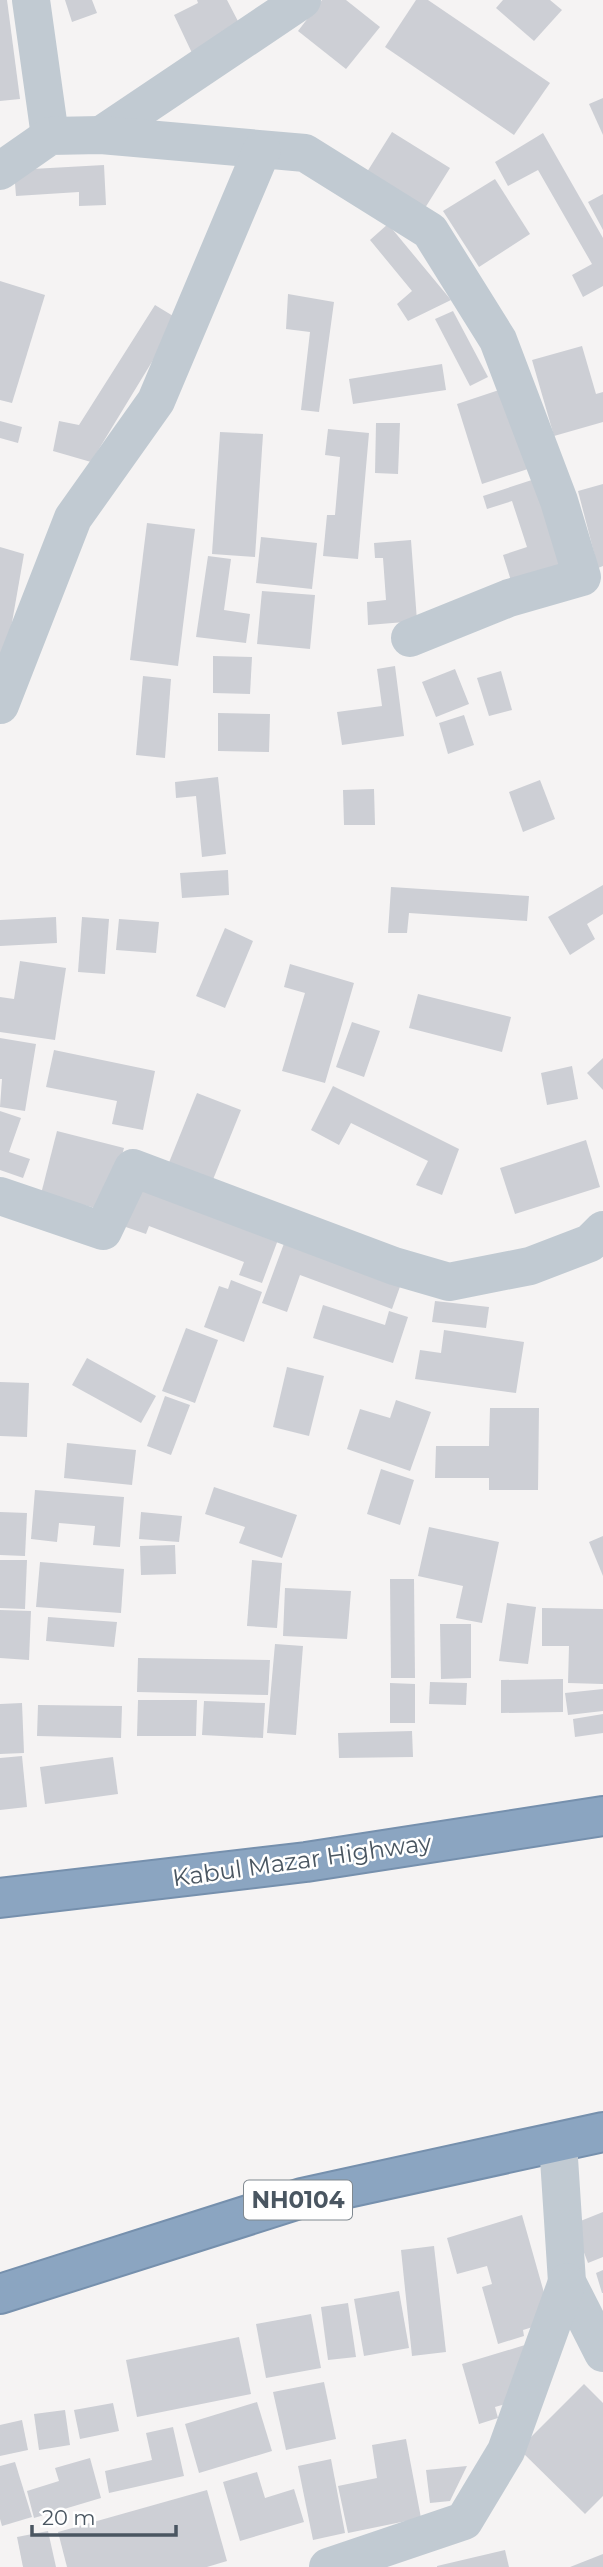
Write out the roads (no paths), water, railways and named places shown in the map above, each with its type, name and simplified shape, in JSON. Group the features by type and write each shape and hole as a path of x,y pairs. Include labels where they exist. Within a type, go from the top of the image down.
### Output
{"highway":[{"name":"Kabul Mazar Highway","path":"0,1898 306,1863 603,1816"},
{"name":"NH0104","path":"0,2294 302,2198 603,2132"}],"street":[{"path":"31,0 50,136"},
{"path":"101,135 302,0"},
{"path":"0,171 50,136 101,135 305,153 430,231 498,340 559,500 582,577 509,598 410,638"},
{"path":"0,705 73,518 156,401 262,150"},
{"path":"0,1196 103,1231 133,1168 394,1265 449,1282 530,1266 590,1243 603,1230"},
{"path":"558,2143 567,2282 603,2353"},
{"path":"328,2567 464,2521 506,2451 567,2282"}]}
